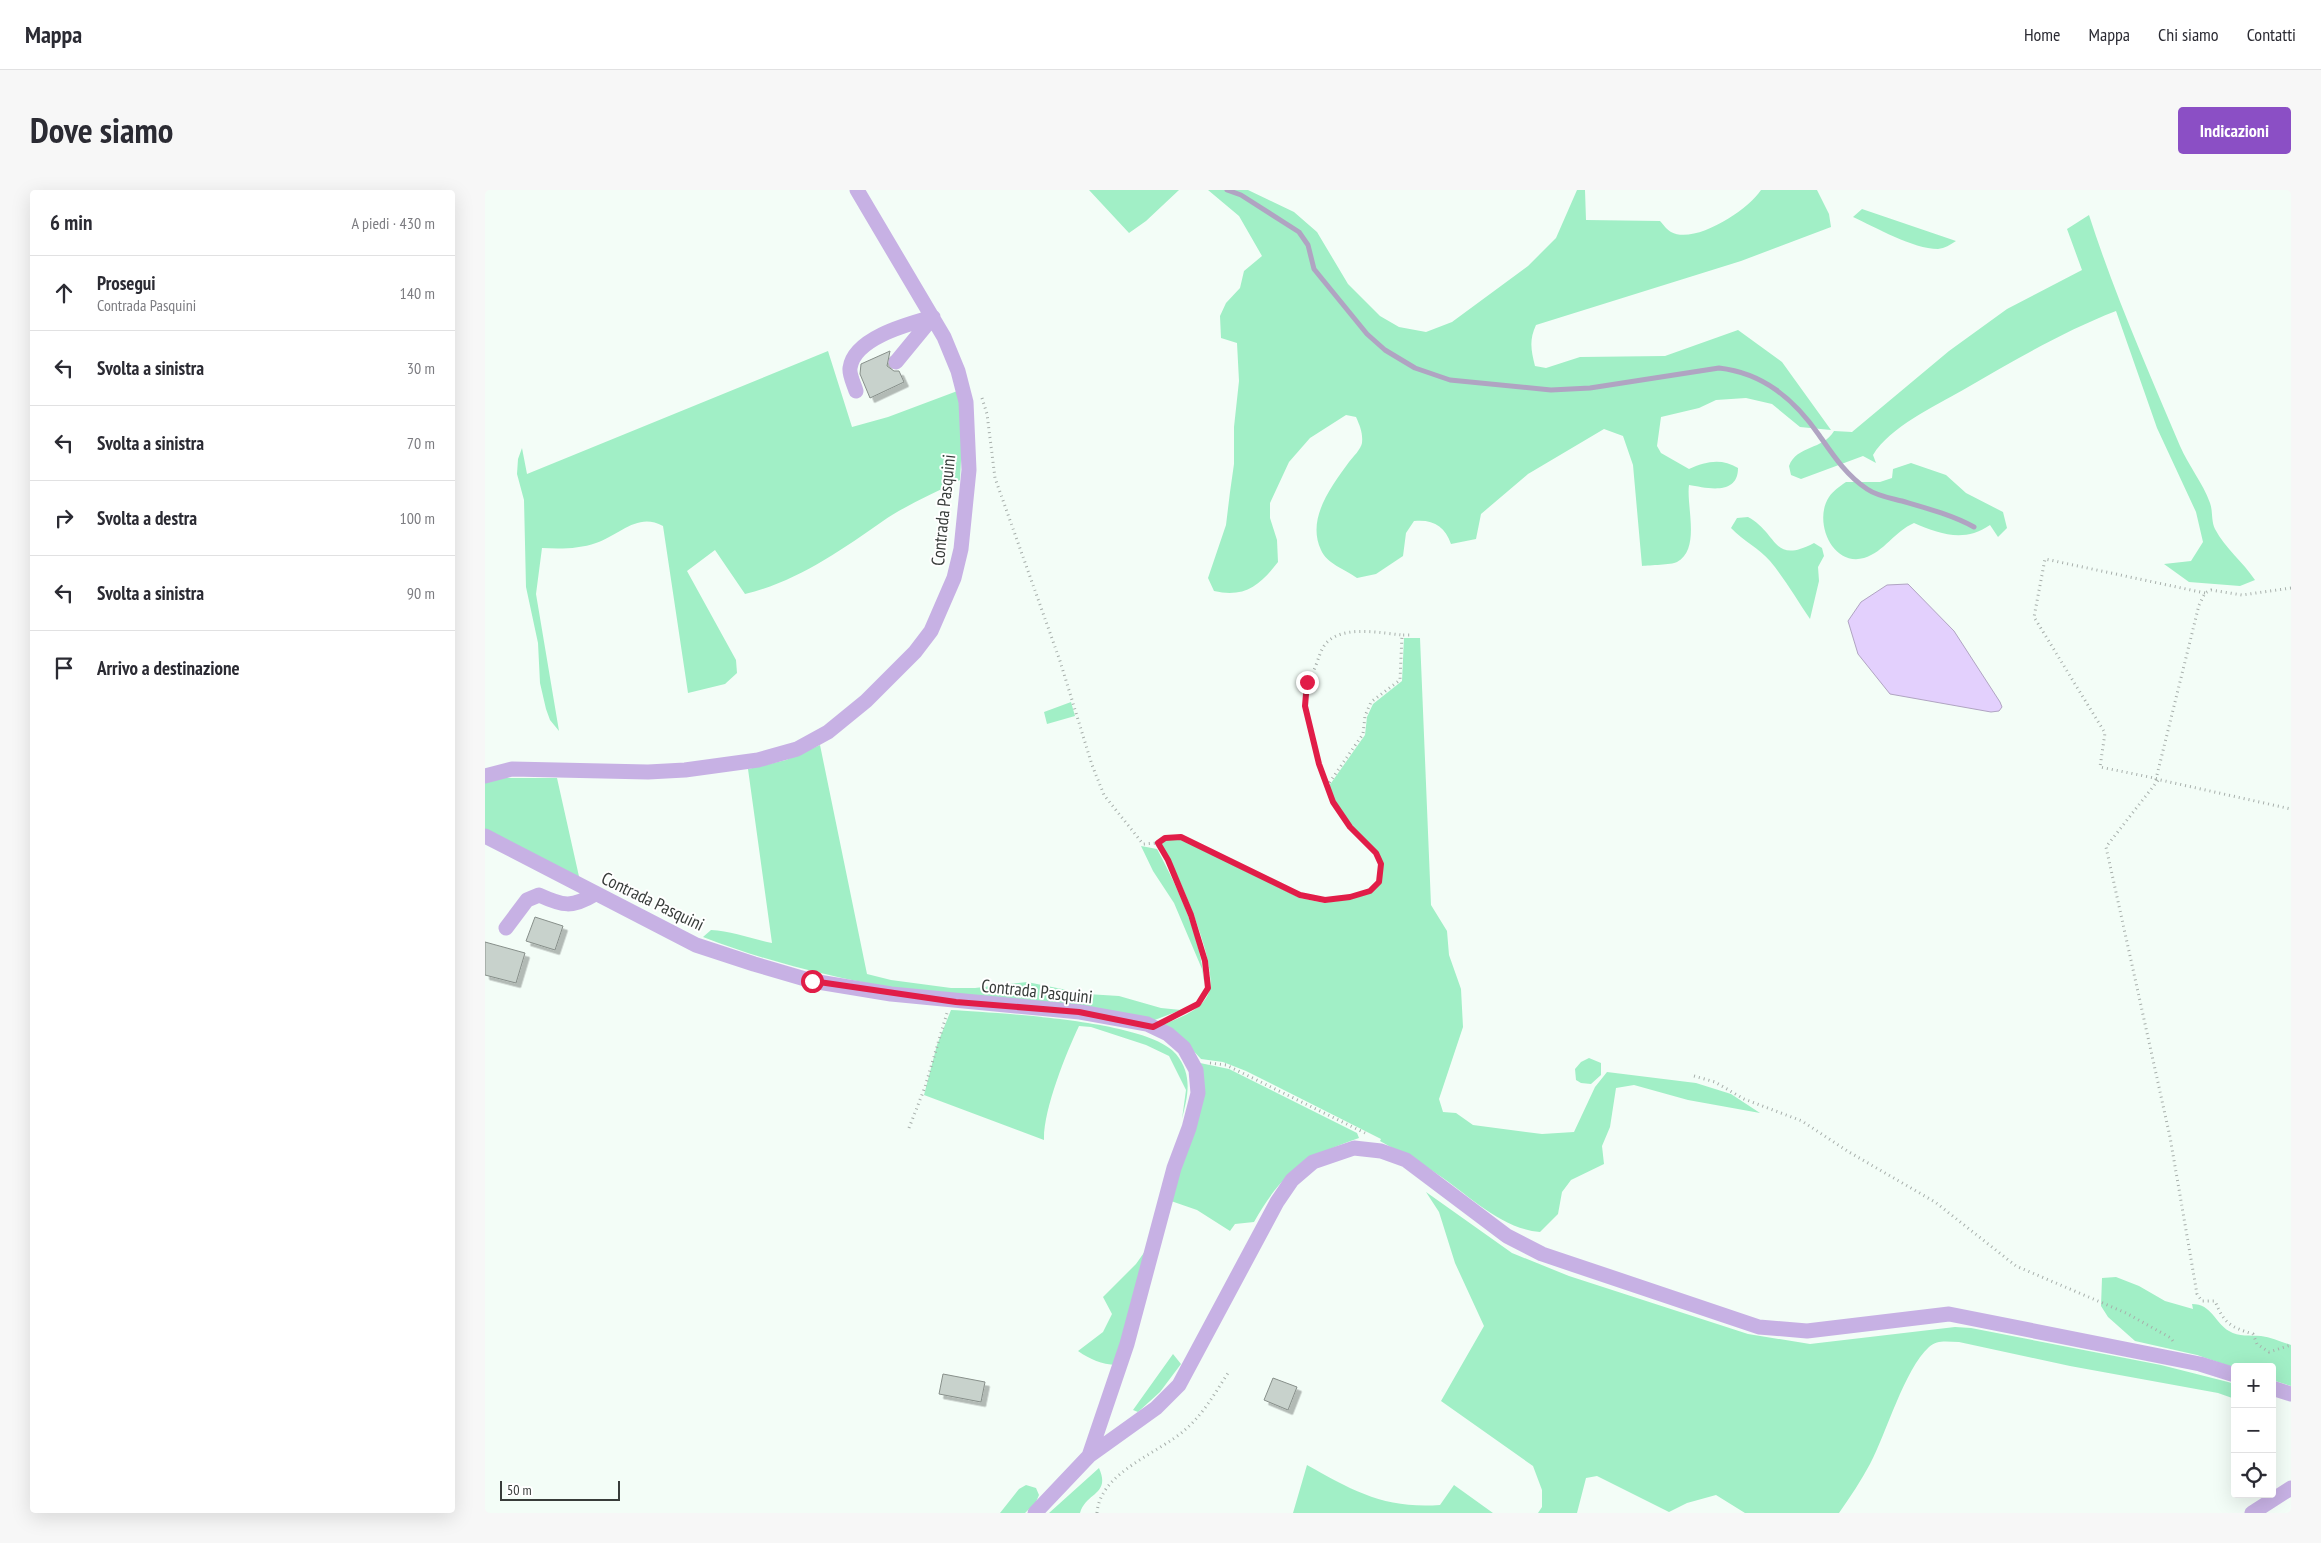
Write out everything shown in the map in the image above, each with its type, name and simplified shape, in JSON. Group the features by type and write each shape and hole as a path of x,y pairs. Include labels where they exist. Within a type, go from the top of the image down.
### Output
{"street":[{"name":"Contrada Pasquini","path":"485,776 512,769 657,772 758,760 797,749 828,732 866,701 915,652 931,631 954,578 961,549 969,470 968,432 963,390 951,354 933,317 857,190"},
{"path":"896,362 933,317"},
{"path":"856,391 849,370 853,356 863,346 890,331 933,317"},
{"name":"Contrada Pasquini","path":"485,836 696,945 754,964 812,981 952,1001 1079,1012 1153,1027 1168,1034 1184,1048 1196,1070 1198,1093 1189,1128 1174,1168 1127,1344 1089,1456"},
{"path":"507,928 527,900 539,895 566,905 580,903 595,894"},
{"path":"1035,1513 1089,1456 1157,1408 1179,1385 1277,1202 1292,1180 1313,1162 1354,1148 1381,1150 1406,1160 1507,1236 1542,1254 1759,1327 1807,1331 1949,1314 2183,1360 2231,1374"},
{"path":"2276,1389 2291,1394"},
{"path":"2252,1513 2291,1488"}],"path":[{"path":"963,390 974,390 982,397 987,414 995,478 1105,795 1143,844 1158,843 1165,838 1181,837 1300,895 1325,900 1350,897 1370,891 1379,882 1381,864 1376,853 1350,827 1333,802 1319,764 1305,706 1307,682 1316,666 1322,646 1335,637 1350,632 1412,635"},
{"path":"2205,593 2045,559 2034,617 2105,733 2100,767 2291,809"},
{"path":"2159,779 2156,778 2199,604 2205,593 2211,590 2242,595 2291,588"},
{"path":"1327,786 1363,734 1365,716 1371,702 1400,680 1402,636"},
{"path":"2159,779 2106,847 2170,1137 2197,1294 2202,1301 2215,1300 2223,1319 2236,1329 2253,1334 2257,1344 2269,1352 2291,1345"},
{"path":"1153,1027 1198,1004 1208,988 1205,961 1191,915 1168,860 1158,843"},
{"path":"909,1128 925,1087 933,1053 952,1001"},
{"path":"1192,1062 1226,1065 1374,1138 1381,1150"},
{"path":"1694,1076 1715,1082 1744,1099 1802,1121 1849,1152 1935,1202 2016,1266 2126,1313 2171,1338 2183,1360"},
{"path":"1097,1513 1098,1501 1105,1488 1119,1475 1172,1441 1187,1428 1201,1414 1228,1373"}],"green space":[{"path":"1089,190 1179,190 1146,221 1129,233"},
{"path":"1208,190 1248,190 1294,212 1317,232 1348,284 1380,316 1399,327 1426,332 1452,322 1528,266 1556,238 1577,190 1585,190 1586,220 1660,221 1671,232 1681,235 1707,230 1733,216 1745,207 1761,190 1817,190 1829,214 1831,227 1741,261 1536,325 1531,345 1535,366 1546,368 1580,357 1665,356 1738,330 1782,362 1831,430 1800,427 1772,404 1746,398 1716,400 1699,408 1661,417 1657,446 1661,453 1689,469 1714,462 1726,463 1738,468 1737,477 1733,483 1727,486 1704,488 1689,485 1691,537 1689,547 1684,556 1674,563 1642,566 1633,465 1623,436 1604,429 1528,474 1481,514 1476,539 1451,544 1442,528 1427,521 1414,521 1406,533 1403,556 1376,574 1357,578 1327,559 1321,550 1317,538 1319,514 1323,503 1335,481 1359,450 1362,443 1361,430 1356,417 1346,415 1310,438 1289,462 1270,503 1270,518 1277,540 1278,562 1265,577 1251,588 1235,593 1214,591 1208,578 1226,525 1234,464 1234,427 1239,381 1237,343 1221,338 1220,316 1226,303 1240,288 1244,271 1262,256 1239,216"},
{"path":"1862,209 1956,241 1938,249 1917,245 1894,237 1853,217"},
{"path":"2089,215 2120,302 2156,389 2183,453 2207,496 2211,506 2215,529 2255,580 2240,586 2189,582 2164,564 2191,561 2203,542 2196,512 2157,428 2116,311 2076,328 2038,348 1914,418 1890,435 1881,445 1873,455 1876,463 1863,456 1801,479 1791,475 1789,466 1798,454 1823,442 1834,431 1852,432 1949,351 2007,309 2082,270 2067,229"},
{"path":"828,351 852,427 888,417 960,390 963,422 960,480 901,510 800,574 764,589 745,594 715,550 687,571 736,660 737,673 725,684 688,693 663,526 645,521 629,526 590,545 569,548 542,548 536,594 559,731 550,720 540,683 538,643 526,587 524,500 517,474 518,459 522,448 527,474"},
{"path":"1911,463 1946,475 1966,493 2003,512 2007,528 1998,537 1990,525 1971,534 1952,535 1914,523 1871,555 1853,559 1843,556 1829,540 1825,529 1823,518 1829,497 1846,482 1880,482 1892,478 1893,469"},
{"path":"1748,517 1758,524 1783,549 1790,551 1814,543 1822,548 1824,556 1818,567 1819,581 1810,619 1770,561 1731,528 1737,518"},
{"path":"1404,638 1420,638 1431,905 1447,931 1449,955 1461,989 1463,1027 1439,1099 1443,1112 1456,1113 1473,1125 1542,1134 1574,1132 1595,1087 1607,1072 1696,1083 1731,1094 1760,1113 1688,1100 1634,1085 1616,1088 1610,1127 1602,1146 1604,1164 1571,1180 1562,1192 1558,1214 1540,1232 1526,1230 1499,1218 1430,1169 1380,1141 1381,1139 1246,1071 1223,1062 1201,1059 1188,1045 1160,1026 1197,1008 1207,996 1210,988 1207,957 1194,915 1161,844 1166,840 1180,839 1300,898 1324,903 1351,899 1371,893 1381,883 1383,863 1378,852 1352,826 1335,801 1329,786 1365,735 1367,717 1373,704 1402,681"},
{"path":"1071,702 1075,716 1047,724 1044,712"},
{"path":"820,745 867,974 891,980 951,988 975,988 1027,982 1087,994 1119,996 1161,1008 1181,1010 1152,1021 925,993 813,971 757,956 703,937 711,930 734,933 772,943 748,769 786,760"},
{"path":"504,778 557,778 580,881 485,833 485,783"},
{"path":"1141,846 1157,849 1174,882 1194,933 1203,969 1205,987 1202,969 1174,903 1153,871"},
{"path":"951,1010 1070,1020 1135,1033 1160,1042 1176,1054 1187,1077 1186,1102 1182,1119 1186,1090 1169,1056 1146,1045 1091,1027 1079,1026 1068,1051 1051,1098 1044,1140 924,1095 937,1045"},
{"path":"1589,1058 1601,1063 1601,1075 1591,1084 1581,1083 1576,1080 1575,1069 1581,1062"},
{"path":"1200,1063 1229,1069 1357,1133 1359,1138 1324,1152 1297,1168 1275,1190 1254,1222 1235,1224 1230,1231 1197,1210 1171,1201"},
{"path":"1426,1192 1512,1253 1569,1276 1748,1334 1810,1344 1955,1327 1971,1328 2161,1365 2228,1382 2231,1383 2231,1398 2218,1393 2070,1366 1959,1342 1940,1342 1929,1347 1912,1370 1870,1464 1839,1513 1745,1513 1716,1495 1687,1503 1669,1512 1597,1476 1586,1478 1577,1513 1538,1513 1542,1507 1542,1490 1533,1466 1441,1401 1484,1326 1455,1263 1439,1212"},
{"path":"1148,1247 1116,1365 1101,1363 1087,1357 1078,1351 1103,1332 1112,1314 1103,1297 1136,1264"},
{"path":"2116,1277 2139,1286 2165,1301 2193,1309 2192,1304 2204,1307 2209,1310 2224,1328 2233,1333 2272,1338 2291,1345 2291,1386 2276,1381 2276,1363 2231,1363 2231,1367 2197,1355 2135,1341 2108,1317 2101,1306 2102,1278"},
{"path":"1173,1354 1181,1364 1160,1392 1138,1412 1133,1410"},
{"path":"1307,1465 1355,1490 1386,1501 1402,1504 1440,1505 1454,1485 1493,1513 1293,1513"},
{"path":"1099,1468 1102,1477 1100,1489 1087,1501 1080,1513 1049,1513"},
{"path":"1026,1485 1036,1488 1039,1495 1036,1502 1025,1513 1000,1513 1019,1489"}],"shaded area":[{"path":"1908,584 1954,631 2000,702 2002,707 1999,711 1991,712 1890,694 1858,654 1848,621 1861,602 1887,585"}],"building":[{"path":"890,351 887,366 894,371 899,371 904,382 870,398 860,374 861,364"},
{"path":"535,917 563,926 555,950 526,941"},
{"path":"485,942 525,953 516,983 485,975"},
{"path":"943,1374 985,1382 981,1402 939,1394"},
{"path":"1273,1378 1297,1387 1288,1410 1264,1400"}],"waterway":[{"path":"1227,190 1241,195 1299,232 1308,245 1314,269 1367,334 1385,350 1415,368 1450,380 1551,390 1590,388 1719,368 1735,371 1763,382 1788,399 1809,422 1846,471 1867,489 1879,495 1948,515 1974,527"}],"route":[{"path":"812,981 956,1002 1079,1012 1147,1024 1153,1027 1187,1012 1198,1004 1208,988 1205,961 1191,915 1168,860 1158,843 1165,838 1181,837 1300,895 1325,900 1350,897 1370,891 1379,882 1381,864 1376,853 1350,827 1333,802 1319,764 1305,706 1307,682"}]}
